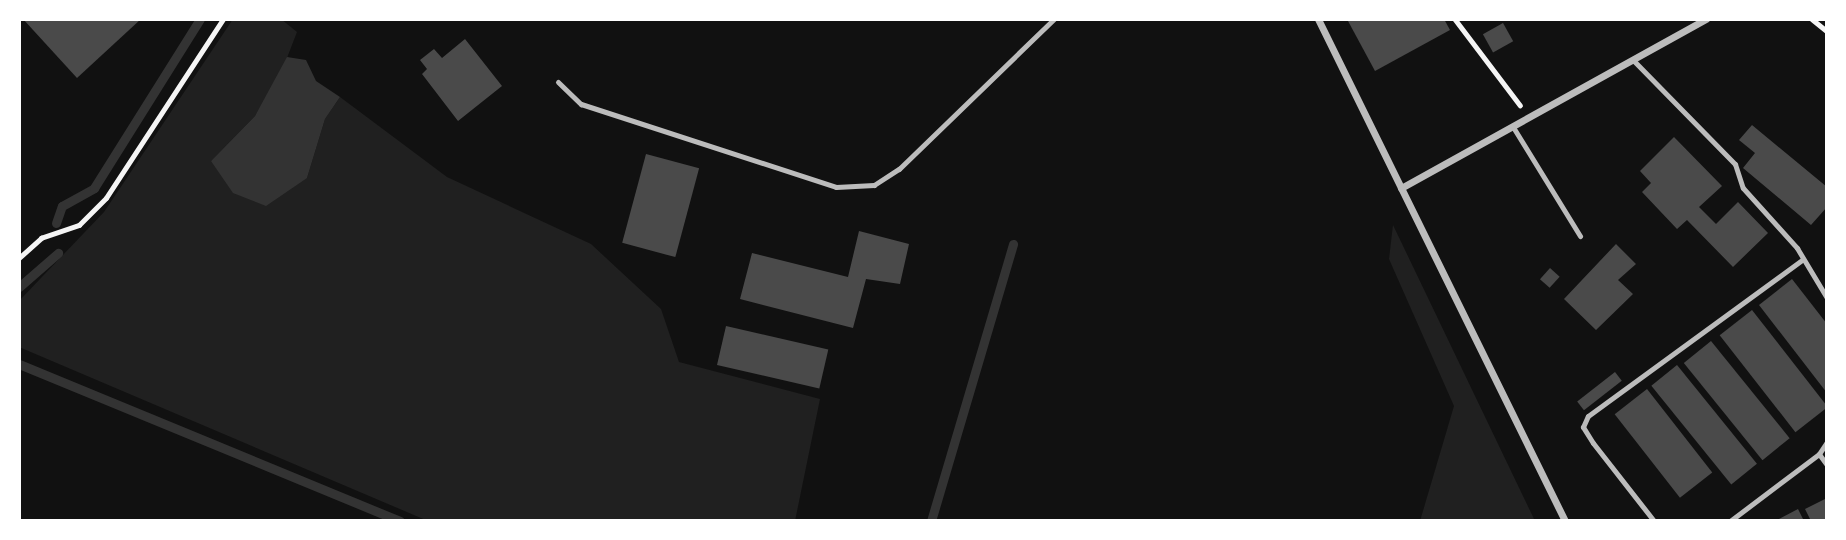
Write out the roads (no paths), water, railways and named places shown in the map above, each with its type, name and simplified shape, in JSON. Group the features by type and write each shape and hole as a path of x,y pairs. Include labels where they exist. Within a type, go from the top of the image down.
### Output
{"street":[{"path":"1318,19 1565,521"},
{"path":"1401,188 1706,19"}],"lane":[{"path":"558,82 582,104 836,187 874,185 899,169 1054,19"},
{"path":"1633,60 1735,164 1742,188 1803,259 1827,298"},
{"path":"1513,127 1580,236"},
{"path":"1654,521 1593,443 1583,427 1588,416 1803,259"},
{"path":"1730,521 1819,454 1827,443"},
{"path":"1819,454 1827,464"}],"waterway":[{"path":"56,223 62,206 94,188 200,19"},
{"path":"931,521 1013,244"},
{"path":"19,287 58,253"},
{"path":"19,364 400,521"}]}
